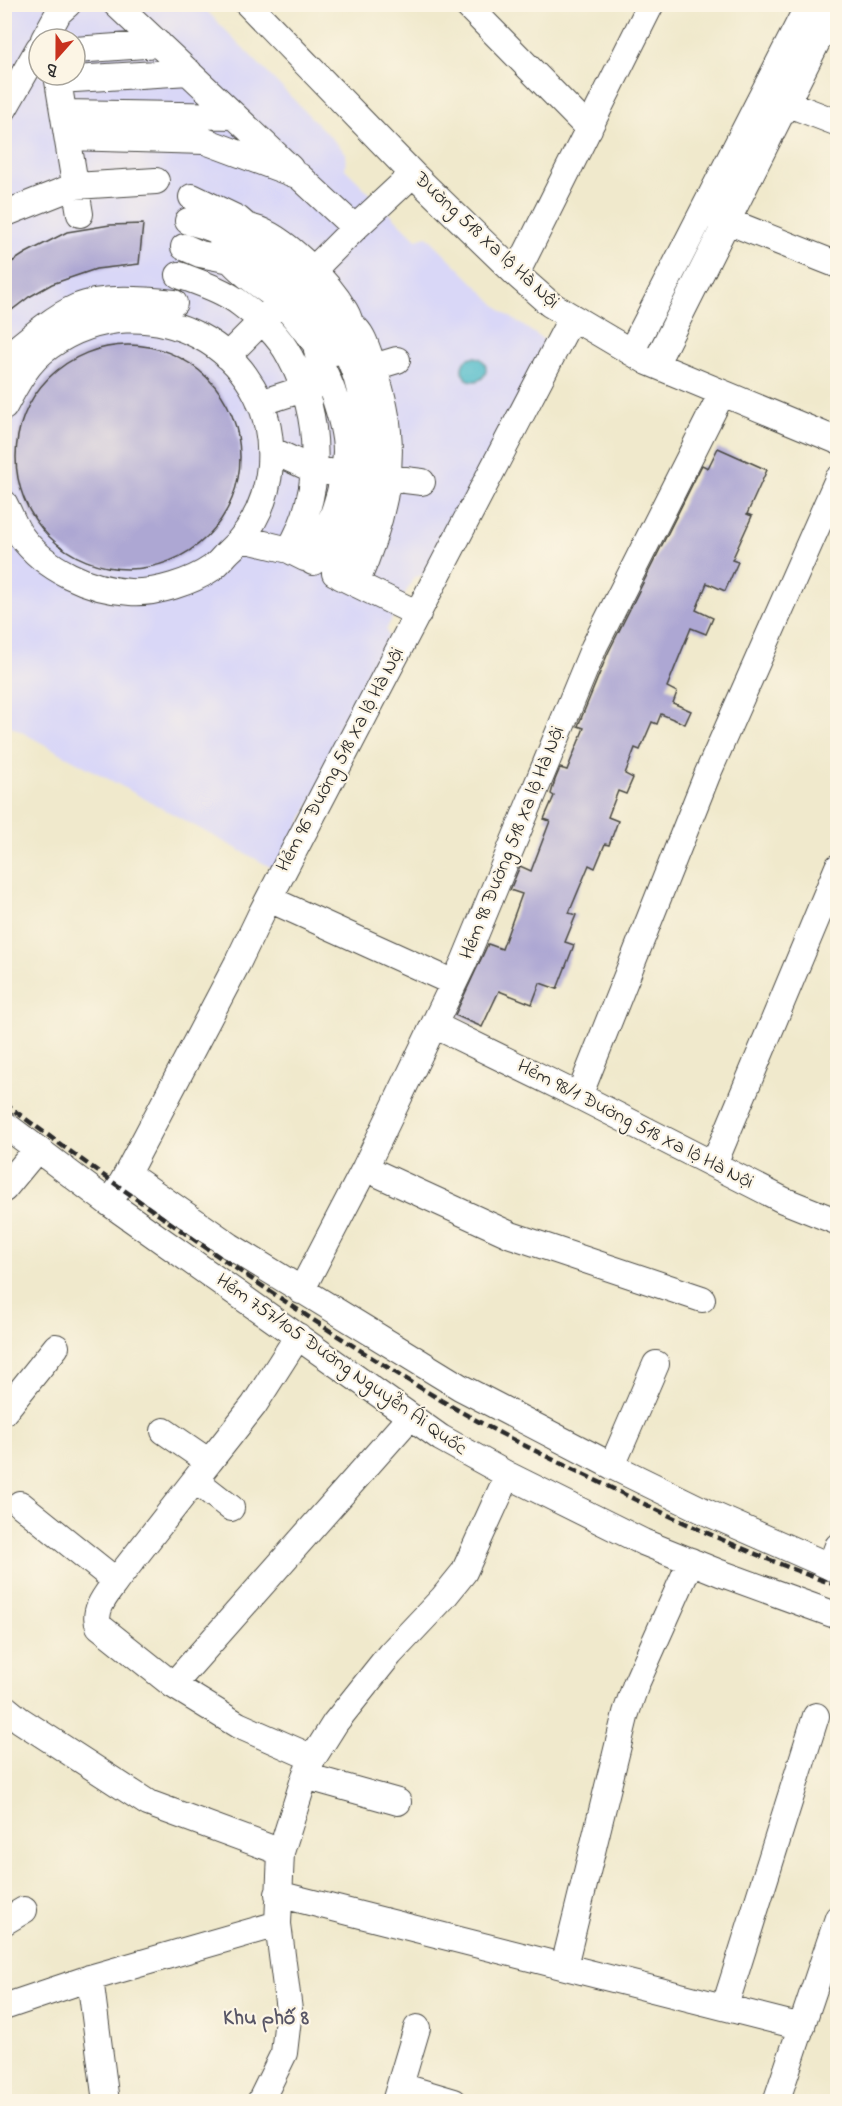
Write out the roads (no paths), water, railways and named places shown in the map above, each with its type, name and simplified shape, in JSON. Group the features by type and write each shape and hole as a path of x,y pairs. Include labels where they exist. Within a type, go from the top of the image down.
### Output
{"street":[{"path":"52,27 59,12 68,4"},
{"path":"116,4 355,228"},
{"name":"Đường 518 Xa lộ Hà Nội","path":"248,4 414,174 516,274 550,304 655,365 837,441"},
{"path":"466,4 588,129"},
{"path":"516,274 651,4"},
{"path":"631,352 809,4"},
{"path":"655,365 837,4"},
{"path":"87,49 159,44"},
{"path":"4,110 27,71"},
{"path":"87,77 189,72"},
{"path":"60,87 80,214"},
{"path":"763,94 837,123"},
{"path":"66,125 235,116"},
{"path":"66,125 204,141 299,176"},
{"path":"227,356 355,228 414,174"},
{"path":"4,213 75,186 156,181"},
{"path":"192,199 238,219 248,227 261,242 263,256 288,295 331,331 344,350 375,367"},
{"path":"192,199 212,227 263,256"},
{"path":"172,313 192,199"},
{"path":"704,212 837,265"},
{"path":"288,295 251,280 223,249 221,239 223,232 234,227 255,228 283,245 314,270 346,312 317,353 334,394 346,449 365,476 375,536 335,573"},
{"path":"184,247 200,254 233,261 258,261 263,256"},
{"path":"179,275 224,294 241,304 276,336 290,356 303,390 314,434 314,470 303,524 289,550"},
{"path":"4,359 33,335 78,307 115,300 146,300 172,313 227,356 246,378 260,403 271,450 268,482 259,512 243,539 212,568 174,587 132,593 90,586 52,566 21,536 4,503"},
{"path":"4,407 19,376 49,346 86,326 172,313"},
{"name":"Hẻm 96 Đường 518 Xa lộ Hà Nội","path":"109,1203 127,1174 237,964 572,317"},
{"path":"331,331 363,339 375,367 388,432 365,476 332,517 335,573"},
{"path":"260,403 375,367"},
{"name":"Hẻm 98 Đường 518 Xa lộ Hà Nội","path":"301,1291 365,1168 488,909 591,653 722,393"},
{"path":"271,450 314,470 422,482"},
{"path":"579,1096 707,775 837,479"},
{"path":"243,539 289,550 418,614"},
{"path":"714,1164 837,867"},
{"path":"269,899 454,983"},
{"name":"Hẻm 98/1 Đường 518 Xa lộ Hà Nội","path":"434,1025 783,1200 837,1222"},
{"name":"Hẻm 757/105 Đường Nguyễn Ái Quốc","path":"4,1124 109,1203 441,1438 508,1475 643,1542 837,1616"},
{"path":"4,1190 37,1149"},
{"path":"365,1168 511,1235 702,1299"},
{"path":"127,1174 230,1246 460,1387 706,1512 835,1561"},
{"path":"298,1336 254,1405 116,1581 97,1611 96,1618 99,1626 173,1685 238,1725 309,1767 398,1802"},
{"path":"4,1412 56,1347"},
{"path":"612,1466 656,1364"},
{"path":"173,1685 410,1417"},
{"path":"164,1431 202,1471 231,1508"},
{"path":"260,2102 284,2053 289,2010 278,1924 280,1852 309,1767 335,1723 390,1654 443,1598 464,1572 508,1475"},
{"path":"20,1504 116,1581"},
{"path":"564,1966 626,1713 636,1684 691,1561"},
{"path":"725,2006 816,1716"},
{"path":"10,1721 148,1803 280,1852"},
{"path":"278,1894 802,2026"},
{"path":"776,2102 837,1918"},
{"path":"4,2007 90,1978 278,1924"},
{"path":"90,1978 106,2102"},
{"path":"417,2028 398,2094 454,2102"}],"water":[{"path":"474,357 482,361 486,369 482,377 474,381 466,377 462,369 466,361"}],"railway":[{"path":"4,1103 109,1180 269,1291 378,1362 453,1407 492,1429 683,1522 775,1562 838,1586"}],"district":[{"name":"Khu phố 8","path":"266,2019"}]}
